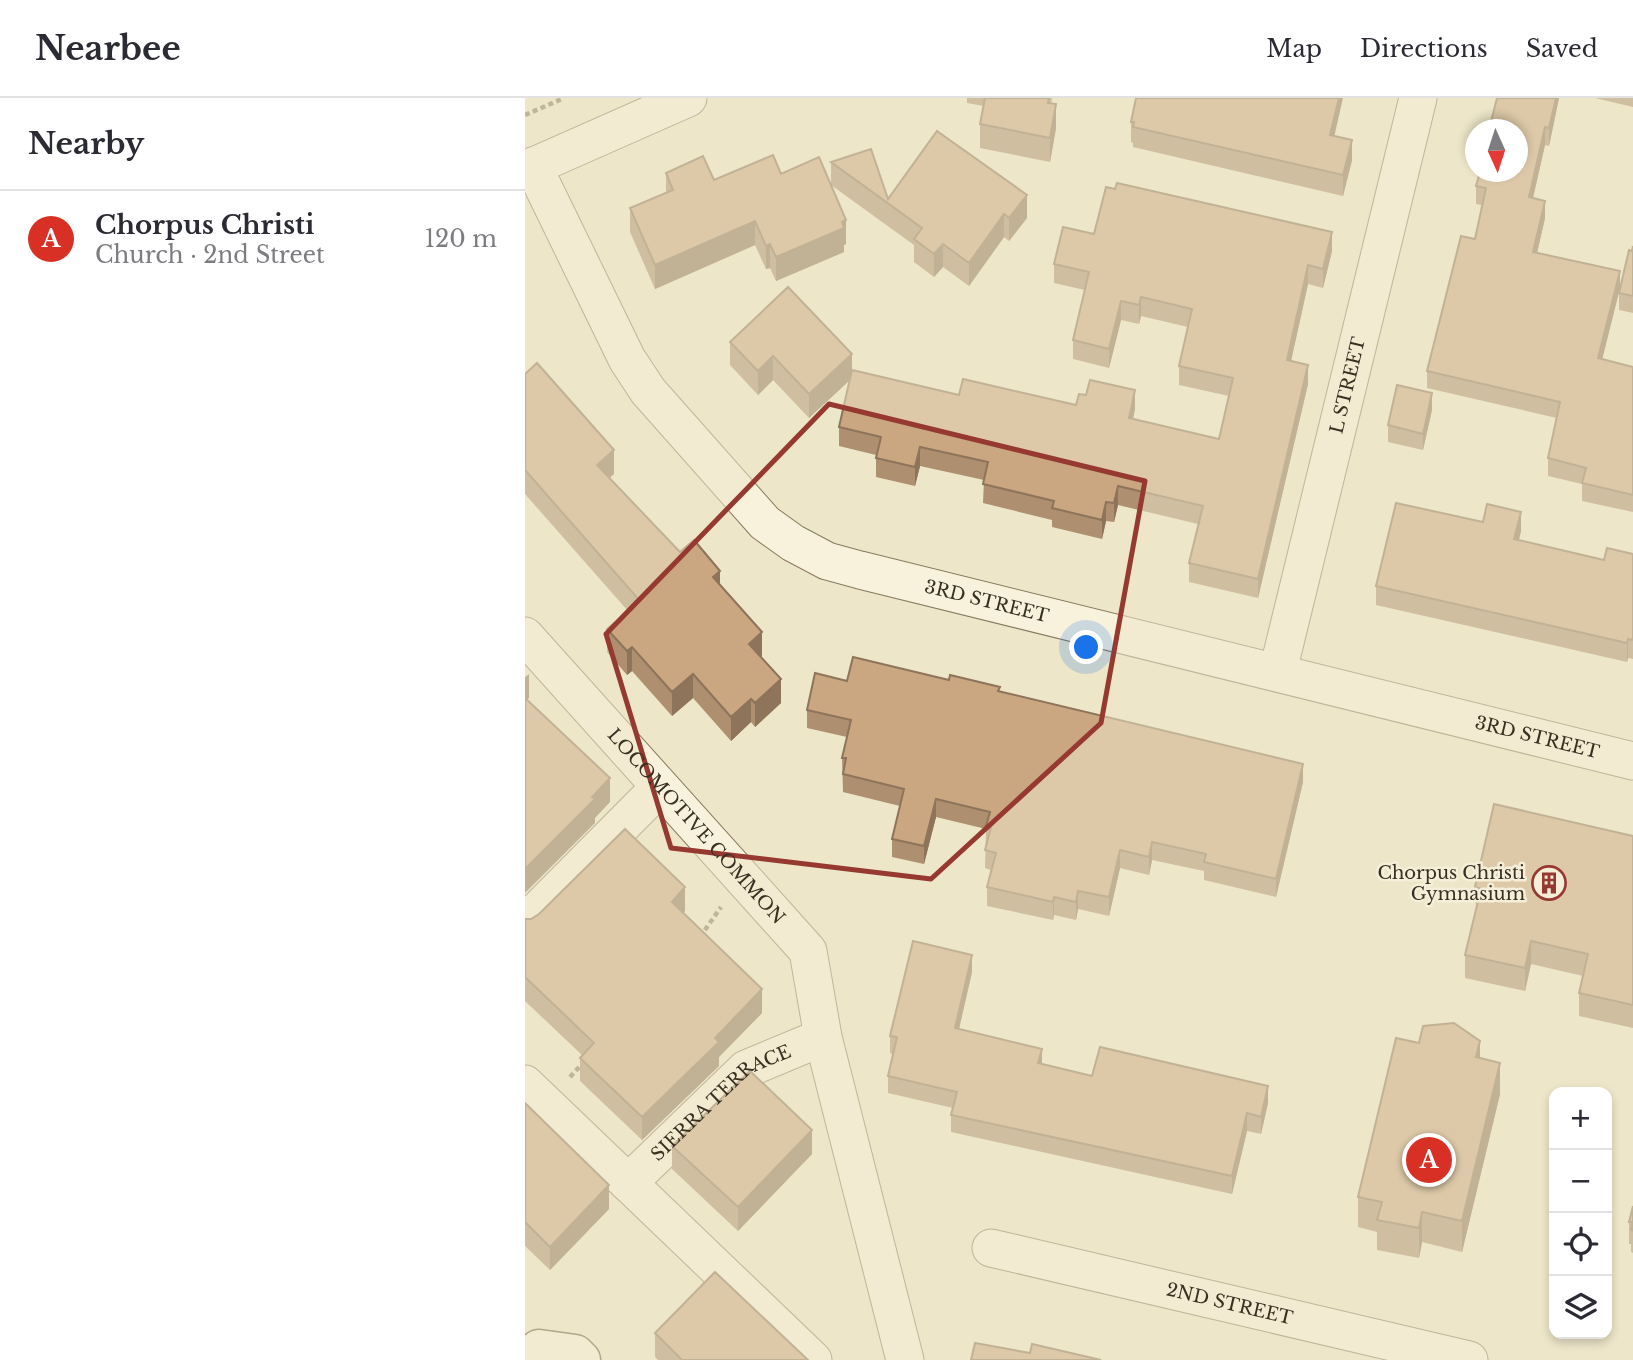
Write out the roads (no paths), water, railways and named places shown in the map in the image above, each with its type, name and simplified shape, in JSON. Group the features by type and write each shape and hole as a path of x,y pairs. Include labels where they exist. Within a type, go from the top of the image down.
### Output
{"main road":[{"path":"530,1347 575,1354 581,1360"}],"street":[{"path":"529,168 688,98"},
{"name":"L STREET","path":"1278,671 1418,98"},
{"name":"3RD STREET","path":"529,168 627,359 648,391 765,523 793,543 827,561 860,570 1278,671 1633,761"},
{"name":"LOCOMOTIVE COMMON","path":"525,636 808,951 823,1037 905,1360"},
{"path":"525,923 659,788"},
{"name":"SIERRA TERRACE","path":"628,1183 746,1069 823,1037"},
{"path":"534,1093 813,1360"},
{"name":"2ND STREET","path":"991,1248 1469,1360"}],"place":[{"name":"Chorpus Christi Gymnasium","path":"1549,883"},
{"name":"Chorpus Christi","path":"1429,1160"}]}
